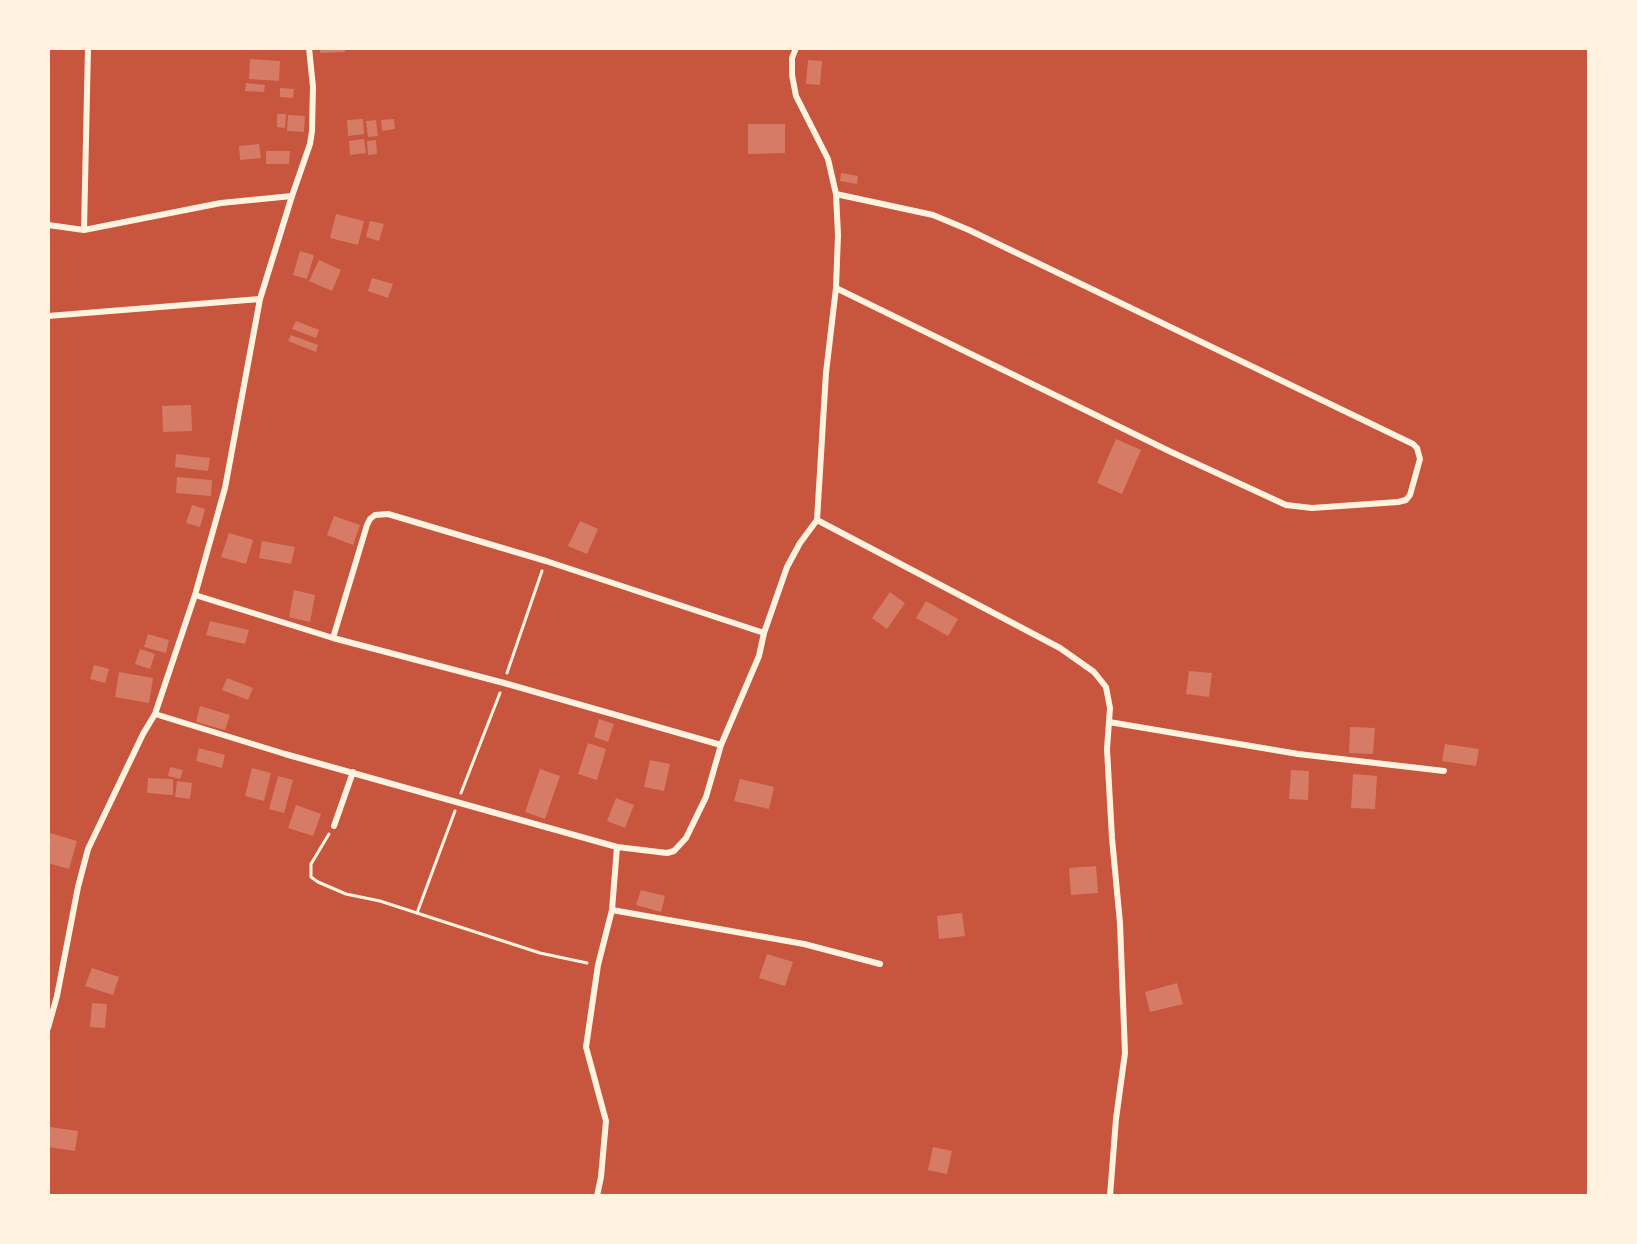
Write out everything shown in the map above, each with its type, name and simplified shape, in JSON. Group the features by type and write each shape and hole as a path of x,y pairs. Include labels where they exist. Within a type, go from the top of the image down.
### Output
{"street":[{"path":"84,230 88,48"},
{"path":"48,1028 57,996 78,887 88,849 155,714 195,595 225,488 260,299 292,196 307,158 312,131 313,87 309,48"},
{"path":"155,714 457,804 617,847 674,851 686,838 706,797 721,745 759,656 764,633 787,567 800,543 817,520 826,373 836,288 838,235 836,194 828,159 796,96 792,58 796,48"},
{"path":"836,194 933,215 969,230 1413,444 1418,448 1420,459 1410,495 1406,500 1398,502 1312,508 1286,505 1169,451 836,288"},
{"path":"48,225 84,230 221,203 292,196"},
{"path":"48,316 260,299"},
{"path":"333,638 367,525 375,515 387,514 546,561 764,633"},
{"path":"817,520 1060,648 1082,662 1100,678 1106,687 1110,708 1107,749 1120,923 1125,1053 1116,1119 1110,1196"},
{"path":"195,595 333,638 504,683 721,745"},
{"path":"1110,722 1298,754 1444,771"},
{"path":"334,826 352,772"},
{"path":"597,1196 606,1121 586,1047 598,965 612,910 617,847"},
{"path":"612,910 804,944 880,964"}],"path":[{"path":"504,683 546,561"},
{"path":"334,826 311,864 311,876 318,882 346,894 380,902 540,953 598,965"}],"building":[{"path":"320,48 345,48 345,52 320,53"},
{"path":"250,59 280,61 279,81 249,79"},
{"path":"808,60 822,61 820,85 806,84"},
{"path":"246,83 265,85 264,92 245,91"},
{"path":"280,88 294,89 293,98 280,97"},
{"path":"277,114 286,114 285,128 277,127"},
{"path":"288,115 305,116 304,132 287,131"},
{"path":"363,119 364,134 348,136 347,120"},
{"path":"394,119 395,129 382,131 381,120"},
{"path":"376,120 378,136 368,137 366,121"},
{"path":"748,124 785,124 785,153 748,154"},
{"path":"364,139 366,153 350,155 349,141"},
{"path":"376,140 377,154 368,155 367,141"},
{"path":"259,144 261,158 240,160 239,146"},
{"path":"266,151 290,151 289,164 266,164"},
{"path":"841,173 858,176 857,184 840,181"},
{"path":"336,214 364,221 358,245 330,238"},
{"path":"370,221 384,224 379,241 366,237"},
{"path":"300,251 314,255 307,279 293,275"},
{"path":"319,260 341,270 332,291 309,281"},
{"path":"372,278 393,284 388,298 368,291"},
{"path":"296,321 319,330 316,338 292,329"},
{"path":"291,335 318,345 316,352 288,341"},
{"path":"191,405 192,431 163,432 162,406"},
{"path":"1116,439 1141,450 1122,494 1097,483"},
{"path":"176,454 210,458 208,471 175,467"},
{"path":"177,477 212,480 211,496 176,493"},
{"path":"192,505 205,509 200,527 186,523"},
{"path":"334,516 360,525 353,545 327,535"},
{"path":"580,521 598,529 587,554 568,546"},
{"path":"229,533 253,540 246,564 221,557"},
{"path":"262,541 295,547 291,564 259,558"},
{"path":"294,590 315,595 310,622 289,617"},
{"path":"890,592 905,603 887,629 872,618"},
{"path":"926,601 958,619 948,636 916,618"},
{"path":"210,621 249,630 245,644 206,635"},
{"path":"148,634 169,640 166,653 144,647"},
{"path":"140,649 155,654 150,669 135,664"},
{"path":"94,665 109,669 105,683 90,679"},
{"path":"1189,671 1212,673 1209,697 1186,694"},
{"path":"119,672 153,678 149,703 115,697"},
{"path":"227,678 253,688 248,700 222,690"},
{"path":"200,706 230,715 225,730 196,722"},
{"path":"599,719 614,724 608,742 594,737"},
{"path":"1350,727 1375,728 1373,754 1349,753"},
{"path":"588,743 606,749 597,780 578,774"},
{"path":"1445,744 1479,749 1476,766 1442,761"},
{"path":"199,748 225,755 222,768 196,761"},
{"path":"650,760 670,764 664,791 644,787"},
{"path":"170,767 183,770 180,779 168,776"},
{"path":"252,768 271,773 264,801 245,796"},
{"path":"540,769 560,776 545,819 525,812"},
{"path":"1291,770 1309,771 1308,800 1289,799"},
{"path":"1353,774 1377,776 1375,809 1351,808"},
{"path":"278,776 293,780 284,813 269,809"},
{"path":"148,778 173,779 173,795 147,793"},
{"path":"740,779 774,787 769,809 734,801"},
{"path":"177,781 192,783 190,799 175,797"},
{"path":"616,798 634,805 625,828 607,821"},
{"path":"296,805 321,814 313,836 288,828"},
{"path":"50,833 77,841 69,869 48,863"},
{"path":"1096,866 1098,893 1071,895 1069,868"},
{"path":"641,890 665,896 661,912 636,905"},
{"path":"962,913 965,936 939,939 937,916"},
{"path":"767,954 793,962 785,986 759,978"},
{"path":"92,968 119,977 113,995 85,986"},
{"path":"1177,983 1183,1004 1150,1012 1145,992"},
{"path":"92,1003 107,1004 105,1028 90,1027"},
{"path":"50,1127 78,1131 75,1151 48,1147"},
{"path":"933,1147 952,1151 947,1174 928,1170"}]}
